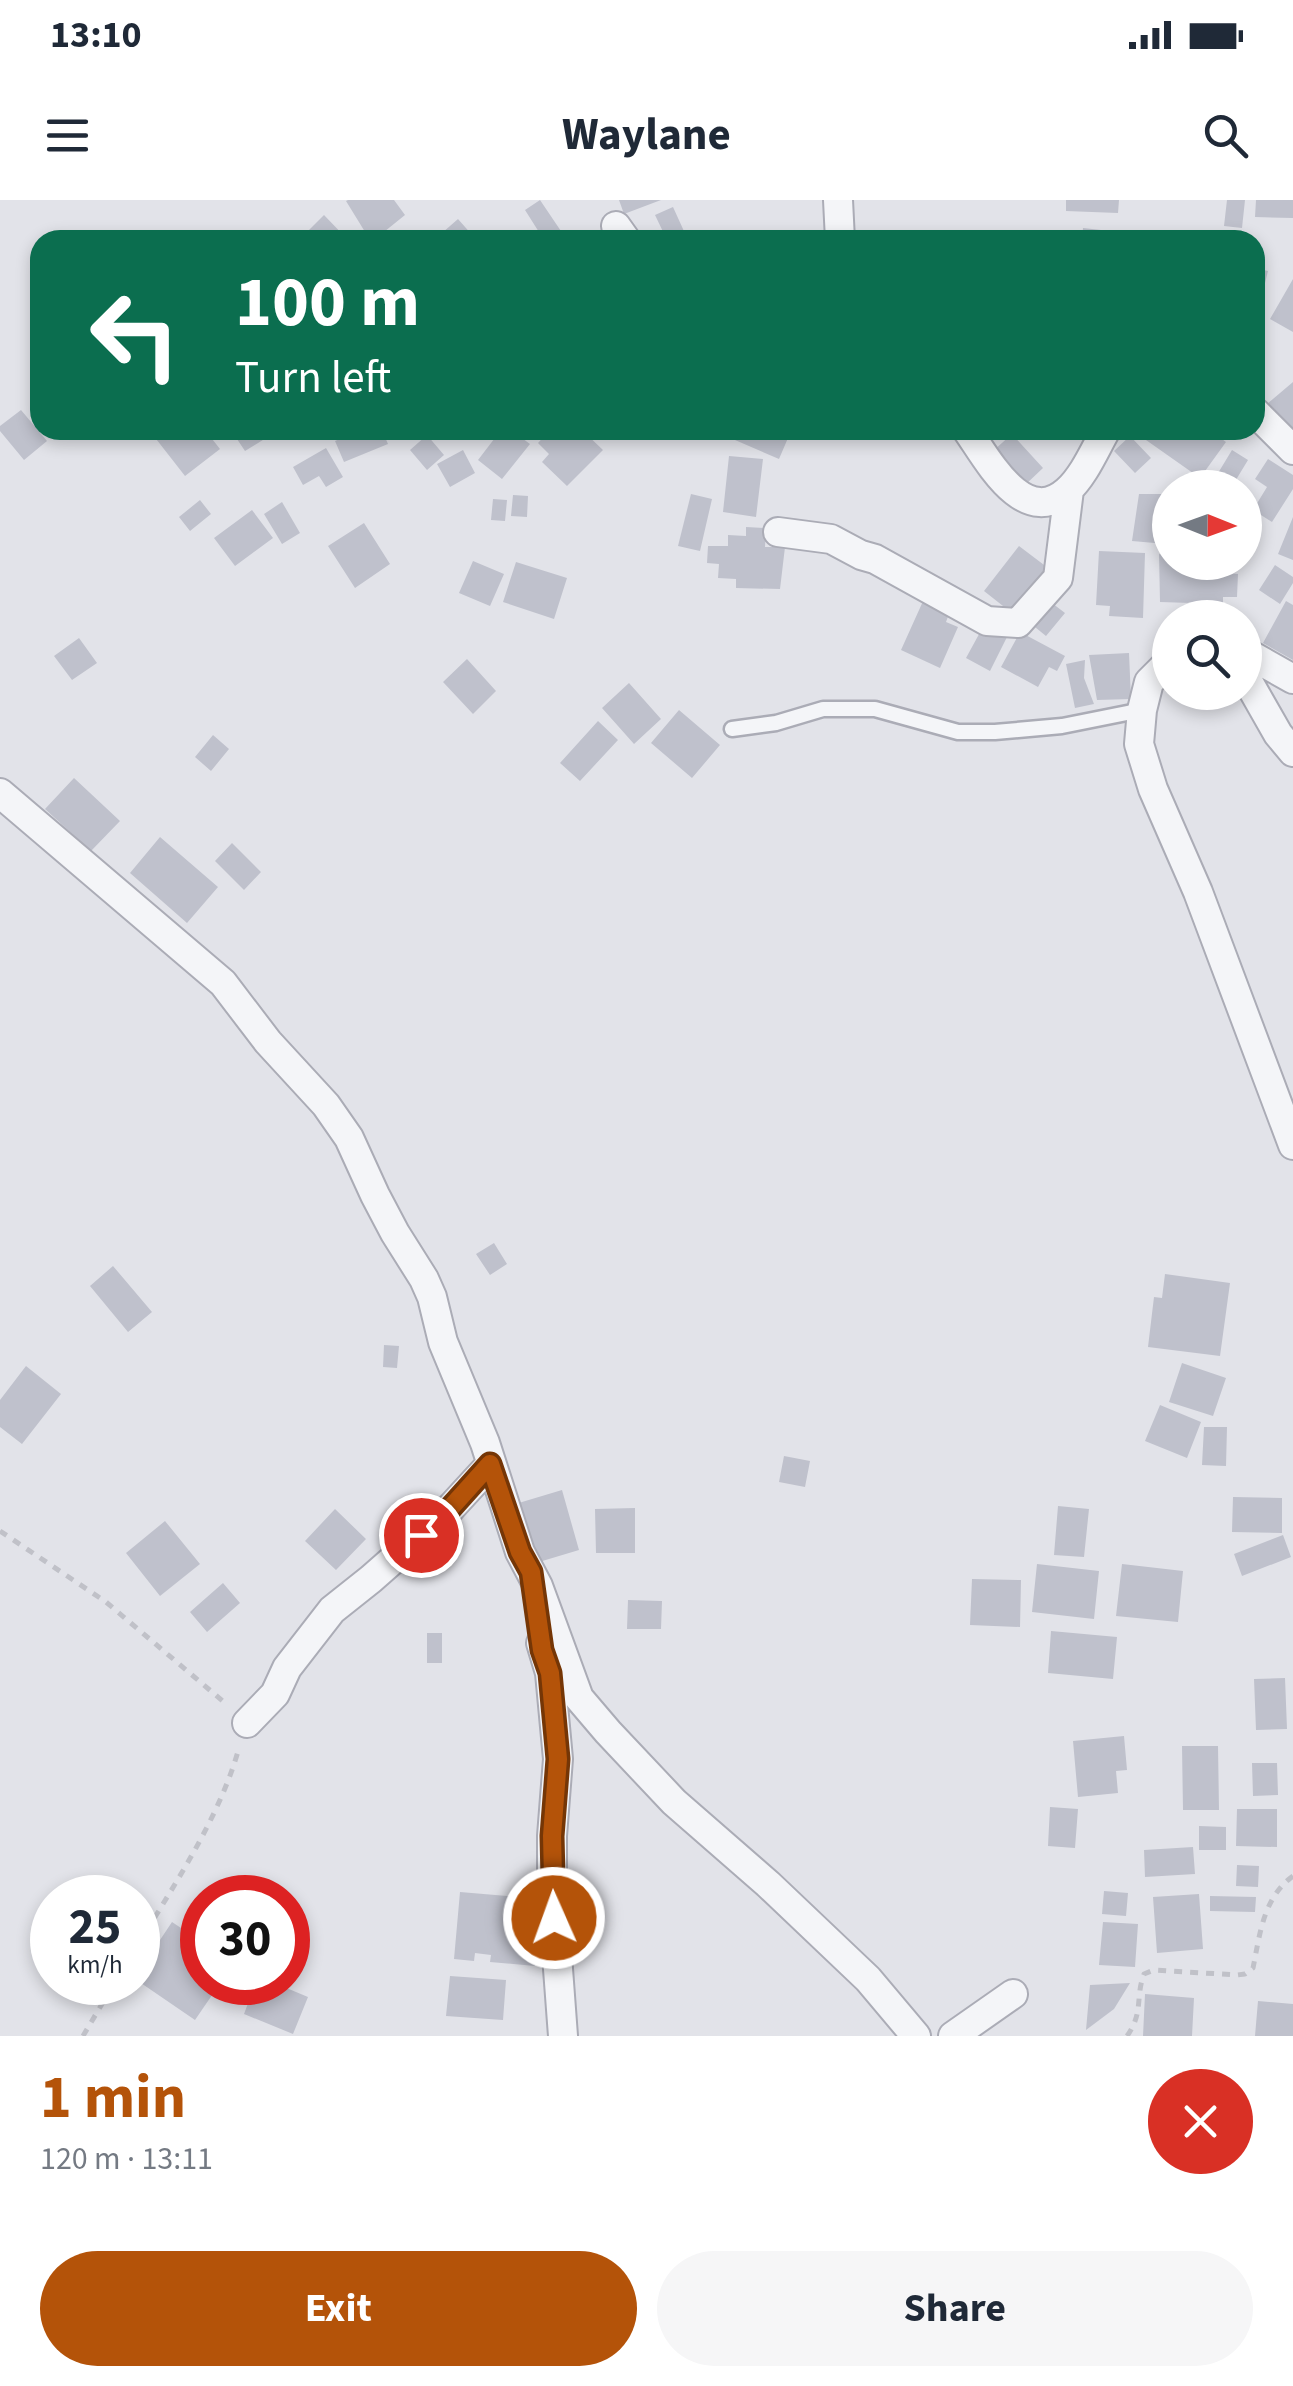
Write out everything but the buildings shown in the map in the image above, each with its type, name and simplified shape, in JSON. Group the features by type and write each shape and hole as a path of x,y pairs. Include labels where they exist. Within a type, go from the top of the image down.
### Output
{"street":[{"path":"838,200 840,230"},
{"path":"1265,422 1293,450"},
{"path":"973,440 1023,499 1032,503 1053,500 1069,490"},
{"path":"778,532 830,539 875,559 987,621 1018,624 1058,578 1069,490 1100,440"},
{"path":"1262,662 1293,679"},
{"path":"1152,680 1142,710 1139,744 1153,790 1223,954 1293,1146"},
{"path":"1262,706 1293,752"},
{"path":"0,793 223,984 268,1042 326,1105 349,1138 381,1208 432,1296 442,1342 485,1443 520,1552 579,1698 674,1802 768,1884 868,1980 916,2036"},
{"path":"247,1723 275,1694 287,1668 332,1610 446,1513 490,1464"},
{"path":"531,1572 542,1650 550,1673 558,1759 552,1888 563,2036"},
{"path":"953,2036 1012,1994"}],"lane":[{"path":"732,729 776,723 823,709 875,708 958,732 1062,726 1142,710"}],"path":[{"path":"0,1531 106,1602 247,1723 234,1766 208,1824 160,1907"},
{"path":"1127,2036 1137,2022 1144,1974 1154,1970 1237,1975 1253,1968 1265,1911 1283,1883 1293,1876"},
{"path":"83,2036 101,2005"}],"route":[{"path":"421,1535 490,1464 520,1552 531,1572 542,1650 550,1673 558,1759 552,1836 554,1918"}]}
